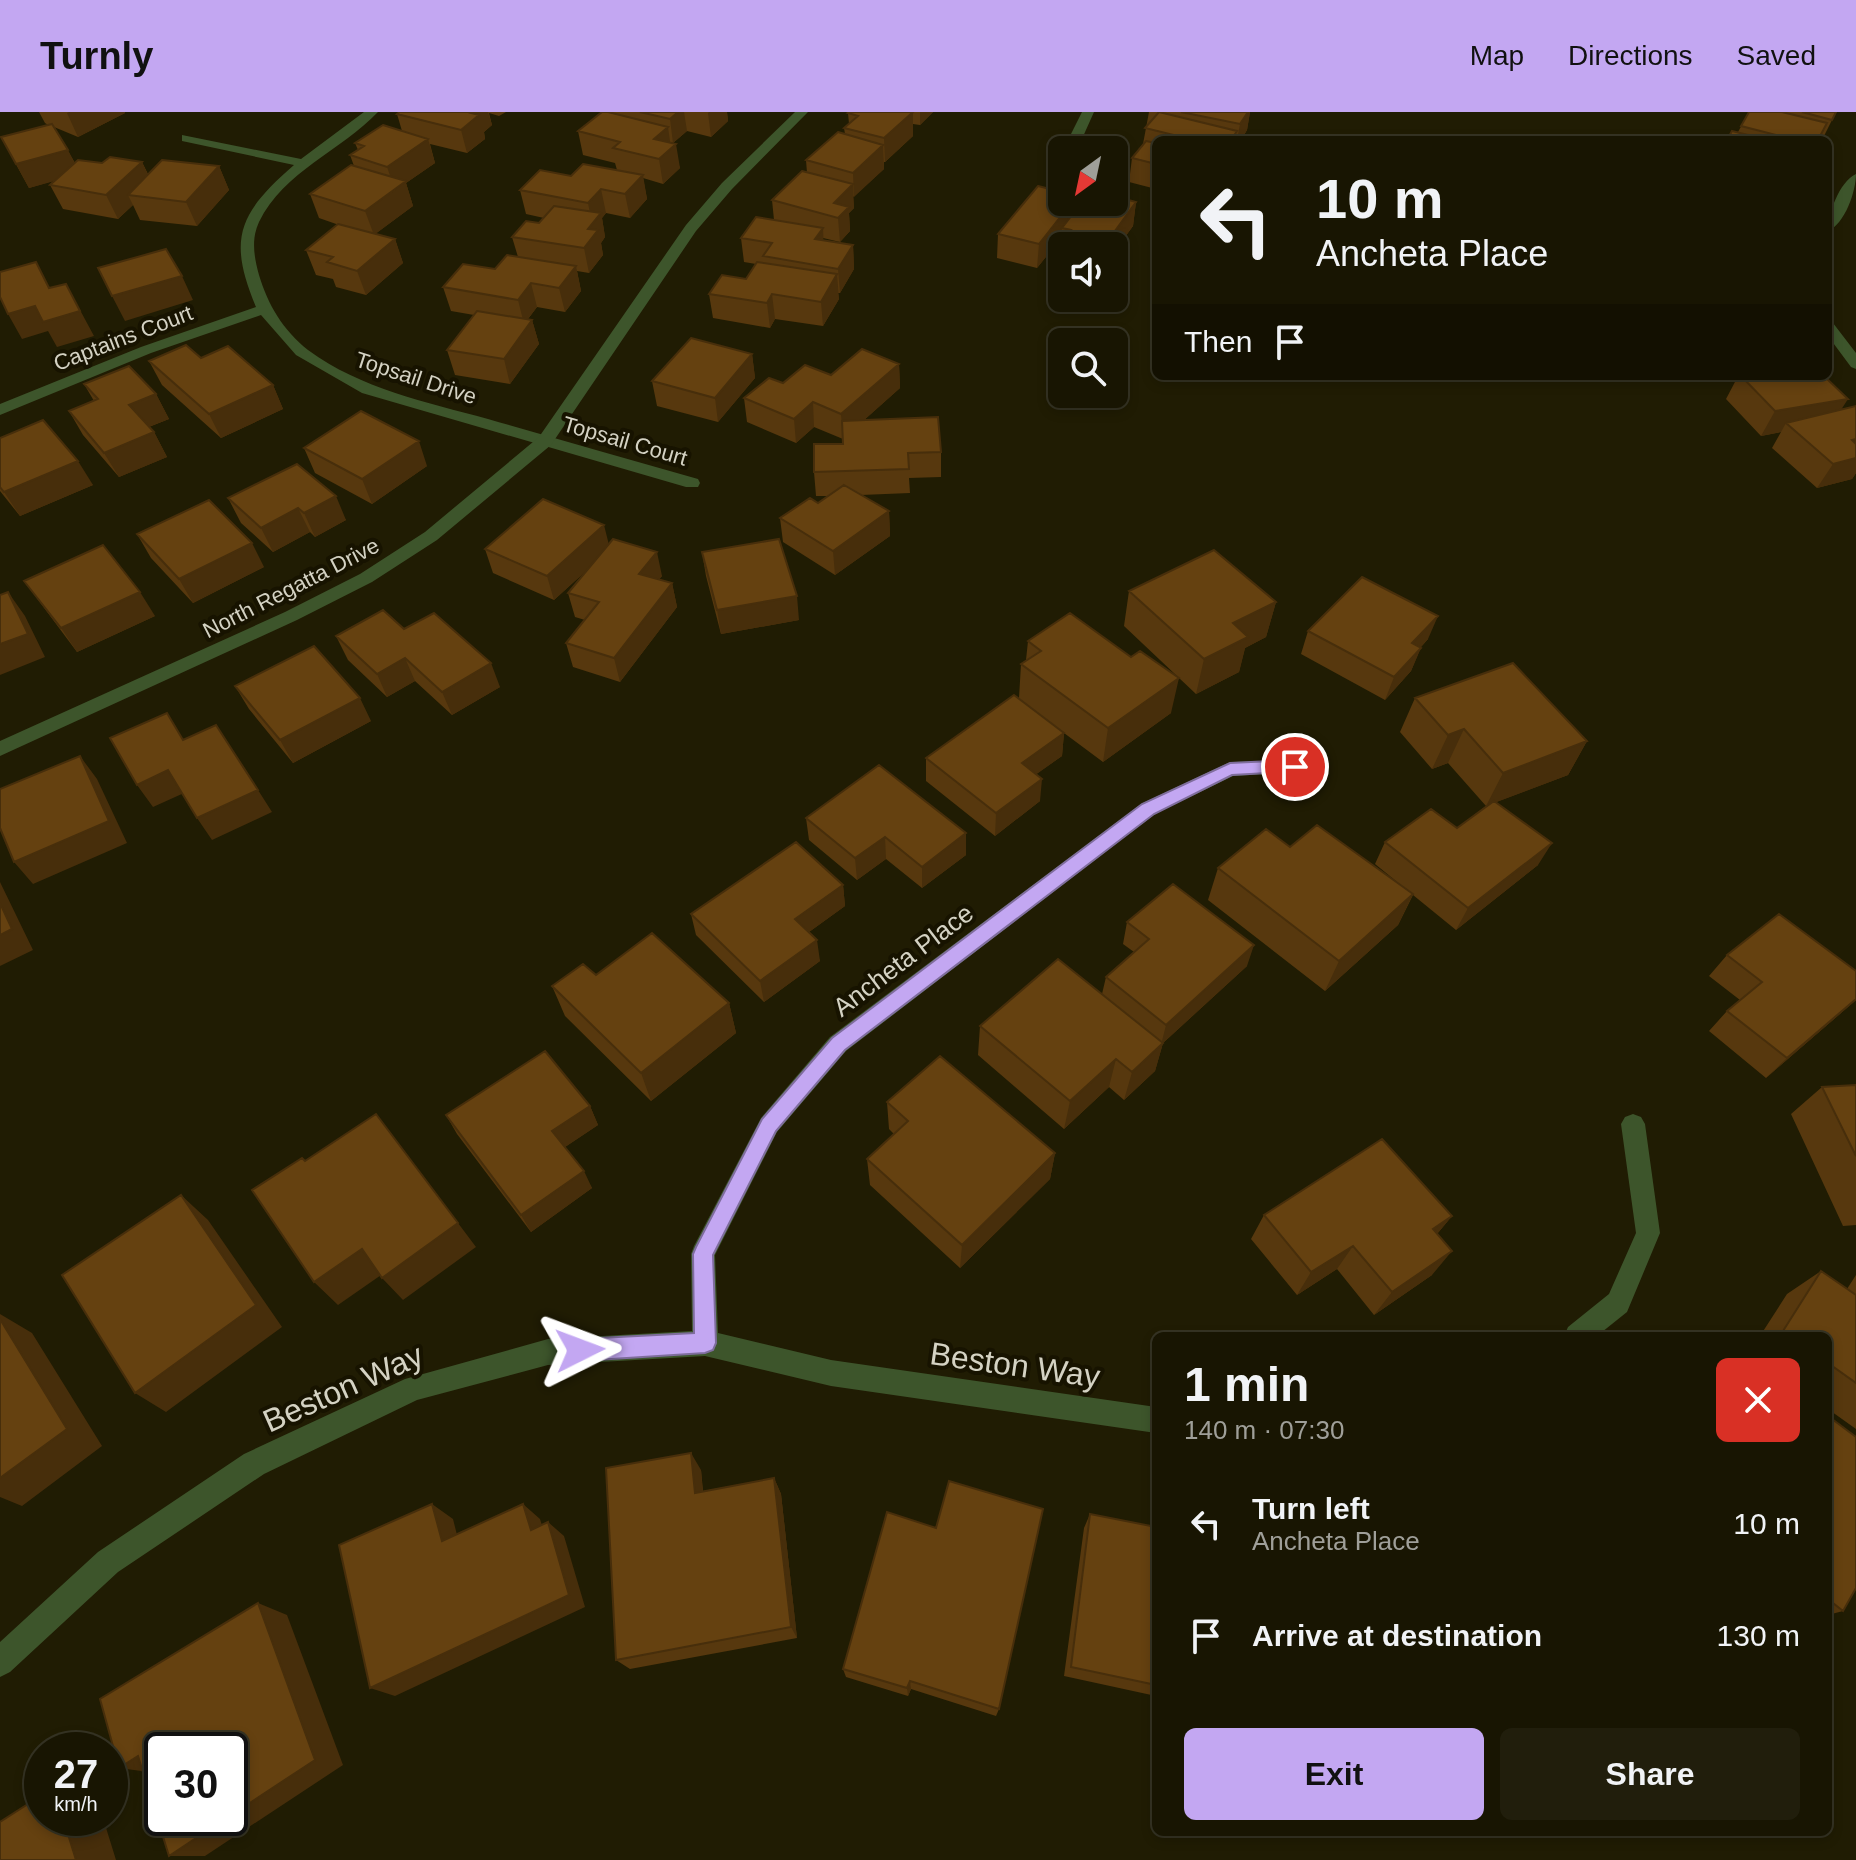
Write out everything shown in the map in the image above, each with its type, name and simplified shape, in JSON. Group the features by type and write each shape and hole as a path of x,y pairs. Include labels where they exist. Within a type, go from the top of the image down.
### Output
{"street":[{"name":"Topsail Drive","path":"372,112 303,163 273,192 255,217 246,241 250,268 264,309 287,342 320,368 368,390 545,441"},
{"name":"North Regatta Drive","path":"0,749 291,616 366,578 431,536 545,441 691,228 727,186 802,112"},
{"path":"1077,136 1088,112"},
{"path":"187,138 303,163"},
{"path":"1832,220 1856,178"},
{"name":"Captains Court","path":"0,410 146,350 264,309"},
{"path":"1832,331 1856,364"},
{"name":"Topsail Court","path":"545,441 692,483"},
{"name":"Ancheta Place","path":"705,1343 703,1254 769,1125 838,1044 1148,809 1230,769 1295,767"},
{"path":"1582,1332 1618,1303 1648,1233 1633,1124"},
{"name":"Beston Way","path":"0,1662 108,1562 254,1464 414,1388 548,1352 705,1343 831,1373 1152,1419"}],"building":[{"path":"473,112 479,115 461,130 397,114"},
{"path":"602,112 668,127 654,139 676,144 659,159 613,148 620,142 578,131"},
{"path":"640,112 678,112 670,119"},
{"path":"850,112 913,112 884,138 844,128 858,116"},
{"path":"1159,112 1237,131 1234,136 1178,136 1145,128"},
{"path":"1181,112 1248,112 1240,124"},
{"path":"1749,112 1782,112 1827,123 1820,136 1780,136 1741,126"},
{"path":"1802,112 1836,112 1832,120"},
{"path":"52,124 68,150 16,164 1,137"},
{"path":"383,125 428,139 387,167 350,155 364,146 355,143"},
{"path":"1732,131 1752,136 1729,136"},
{"path":"838,132 883,145 853,173 806,160"},
{"path":"1146,141 1152,142 1152,163 1132,158"},
{"path":"110,157 142,162 106,195 50,185 78,160 102,163"},
{"path":"162,160 219,166 186,202 128,195"},
{"path":"583,164 643,175 625,194 601,189 588,203 520,190 540,170 571,176"},
{"path":"351,165 406,181 365,211 310,194"},
{"path":"802,171 853,184 834,203 849,207 838,218 772,200"},
{"path":"1038,186 1048,188 1048,216 1061,216 1039,244 998,234"},
{"path":"1128,200 1136,202 1128,213"},
{"path":"554,206 601,213 588,229 598,230 584,248 512,237 526,221 539,223"},
{"path":"1071,216 1126,216 1114,232 1070,232 1071,230 1062,228"},
{"path":"756,217 823,228 815,239 853,245 838,269 763,256 772,243 741,238"},
{"path":"338,224 395,239 357,271 327,262 333,257 306,250"},
{"path":"166,249 182,276 112,296 98,268"},
{"path":"507,255 576,266 559,288 531,283 518,300 443,287 463,264 495,269"},
{"path":"36,262 49,288 66,284 80,311 43,322 35,306 8,314 0,297 0,272"},
{"path":"757,262 837,274 821,302 772,294 767,303 709,294 722,275 746,279"},
{"path":"477,311 532,320 504,359 447,350"},
{"path":"691,338 752,354 715,398 652,381"},
{"path":"186,345 201,358 228,346 273,385 209,414 149,361"},
{"path":"862,349 899,364 841,414 813,402 794,419 744,398 769,378 783,383 805,365 831,375"},
{"path":"129,366 156,394 129,405 154,432 104,453 69,411 98,399 84,384"},
{"path":"1745,380 1828,380 1848,399 1775,411"},
{"path":"1856,406 1856,439 1852,440 1856,444 1856,458 1833,464 1786,423"},
{"path":"361,411 419,441 362,479 304,448"},
{"path":"938,417 941,452 908,453 909,469 814,472 814,444 843,444 842,421"},
{"path":"43,420 78,461 4,492 0,487 0,438"},
{"path":"297,464 336,496 304,513 298,508 261,528 228,498"},
{"path":"844,485 889,511 833,551 780,518 810,498 818,503"},
{"path":"543,499 604,525 547,576 485,549"},
{"path":"209,500 252,543 179,579 137,534"},
{"path":"613,539 657,552 639,574 672,583 614,658 566,643 599,602 568,593"},
{"path":"779,539 797,596 717,610 702,552"},
{"path":"103,545 140,592 61,628 24,581"},
{"path":"1214,550 1276,602 1233,623 1248,637 1204,659 1129,591"},
{"path":"1362,577 1438,616 1412,643 1421,648 1394,677 1308,631"},
{"path":"8,592 28,634 0,644 0,595"},
{"path":"383,610 404,629 434,613 491,663 442,692 405,658 377,674 336,636"},
{"path":"1070,613 1131,657 1140,651 1179,678 1108,728 1021,664 1041,651 1028,641"},
{"path":"314,646 360,698 280,740 235,686"},
{"path":"1513,663 1587,741 1503,773 1464,729 1448,735 1415,698"},
{"path":"1014,695 1064,733 1022,763 1042,779 996,813 926,758"},
{"path":"167,713 183,740 216,725 258,790 197,818 168,770 137,785 110,738"},
{"path":"80,756 109,821 14,862 0,828 0,789"},
{"path":"879,765 966,833 922,867 885,837 855,858 806,818"},
{"path":"1494,801 1552,843 1468,908 1385,842 1431,809 1457,828"},
{"path":"1317,825 1413,894 1339,961 1218,868 1266,829 1290,847"},
{"path":"796,842 843,885 795,919 817,940 760,981 691,914"},
{"path":"1173,884 1254,945 1166,1025 1106,977 1149,939 1127,922"},
{"path":"0,903 12,929 0,935"},
{"path":"1779,914 1856,971 1856,999 1787,1058 1727,1011 1762,982 1727,955"},
{"path":"652,933 729,1003 641,1073 552,986 583,964 596,975"},
{"path":"1058,959 1163,1043 1132,1072 1116,1059 1070,1101 980,1026"},
{"path":"545,1051 590,1106 552,1131 584,1171 521,1215 446,1115"},
{"path":"940,1056 1055,1153 962,1245 867,1159 908,1121 887,1102"},
{"path":"1856,1085 1856,1156 1822,1087"},
{"path":"376,1114 458,1223 382,1278 362,1249 314,1282 252,1190 302,1158 305,1161"},
{"path":"1382,1139 1452,1216 1433,1229 1452,1251 1392,1292 1353,1246 1311,1272 1264,1215"},
{"path":"181,1195 256,1305 135,1393 62,1275"},
{"path":"1821,1271 1856,1295 1856,1383 1832,1366 1832,1332 1783,1331"},
{"path":"0,1319 67,1429 0,1478"},
{"path":"1832,1419 1856,1437 1856,1588 1843,1611 1832,1602"},
{"path":"691,1453 695,1493 774,1478 791,1627 616,1660 606,1468"},
{"path":"949,1481 1043,1509 999,1709 910,1681 907,1688 843,1669 887,1512 936,1528"},
{"path":"432,1504 442,1541 523,1504 531,1530 548,1522 569,1595 370,1688 339,1545"},
{"path":"1090,1514 1152,1526 1152,1684 1071,1667"},
{"path":"258,1603 315,1760 248,1804 248,1732 144,1732 144,1775 138,1756 128,1762 128,1732 109,1732 100,1699"},
{"path":"24,1807 24,1836 69,1836 76,1860 0,1860 0,1822"},
{"path":"163,1836 199,1836 169,1856"}],"route":[{"path":"580,1350 705,1343 703,1254 769,1125 838,1044 1148,809 1230,769 1295,767"}]}
